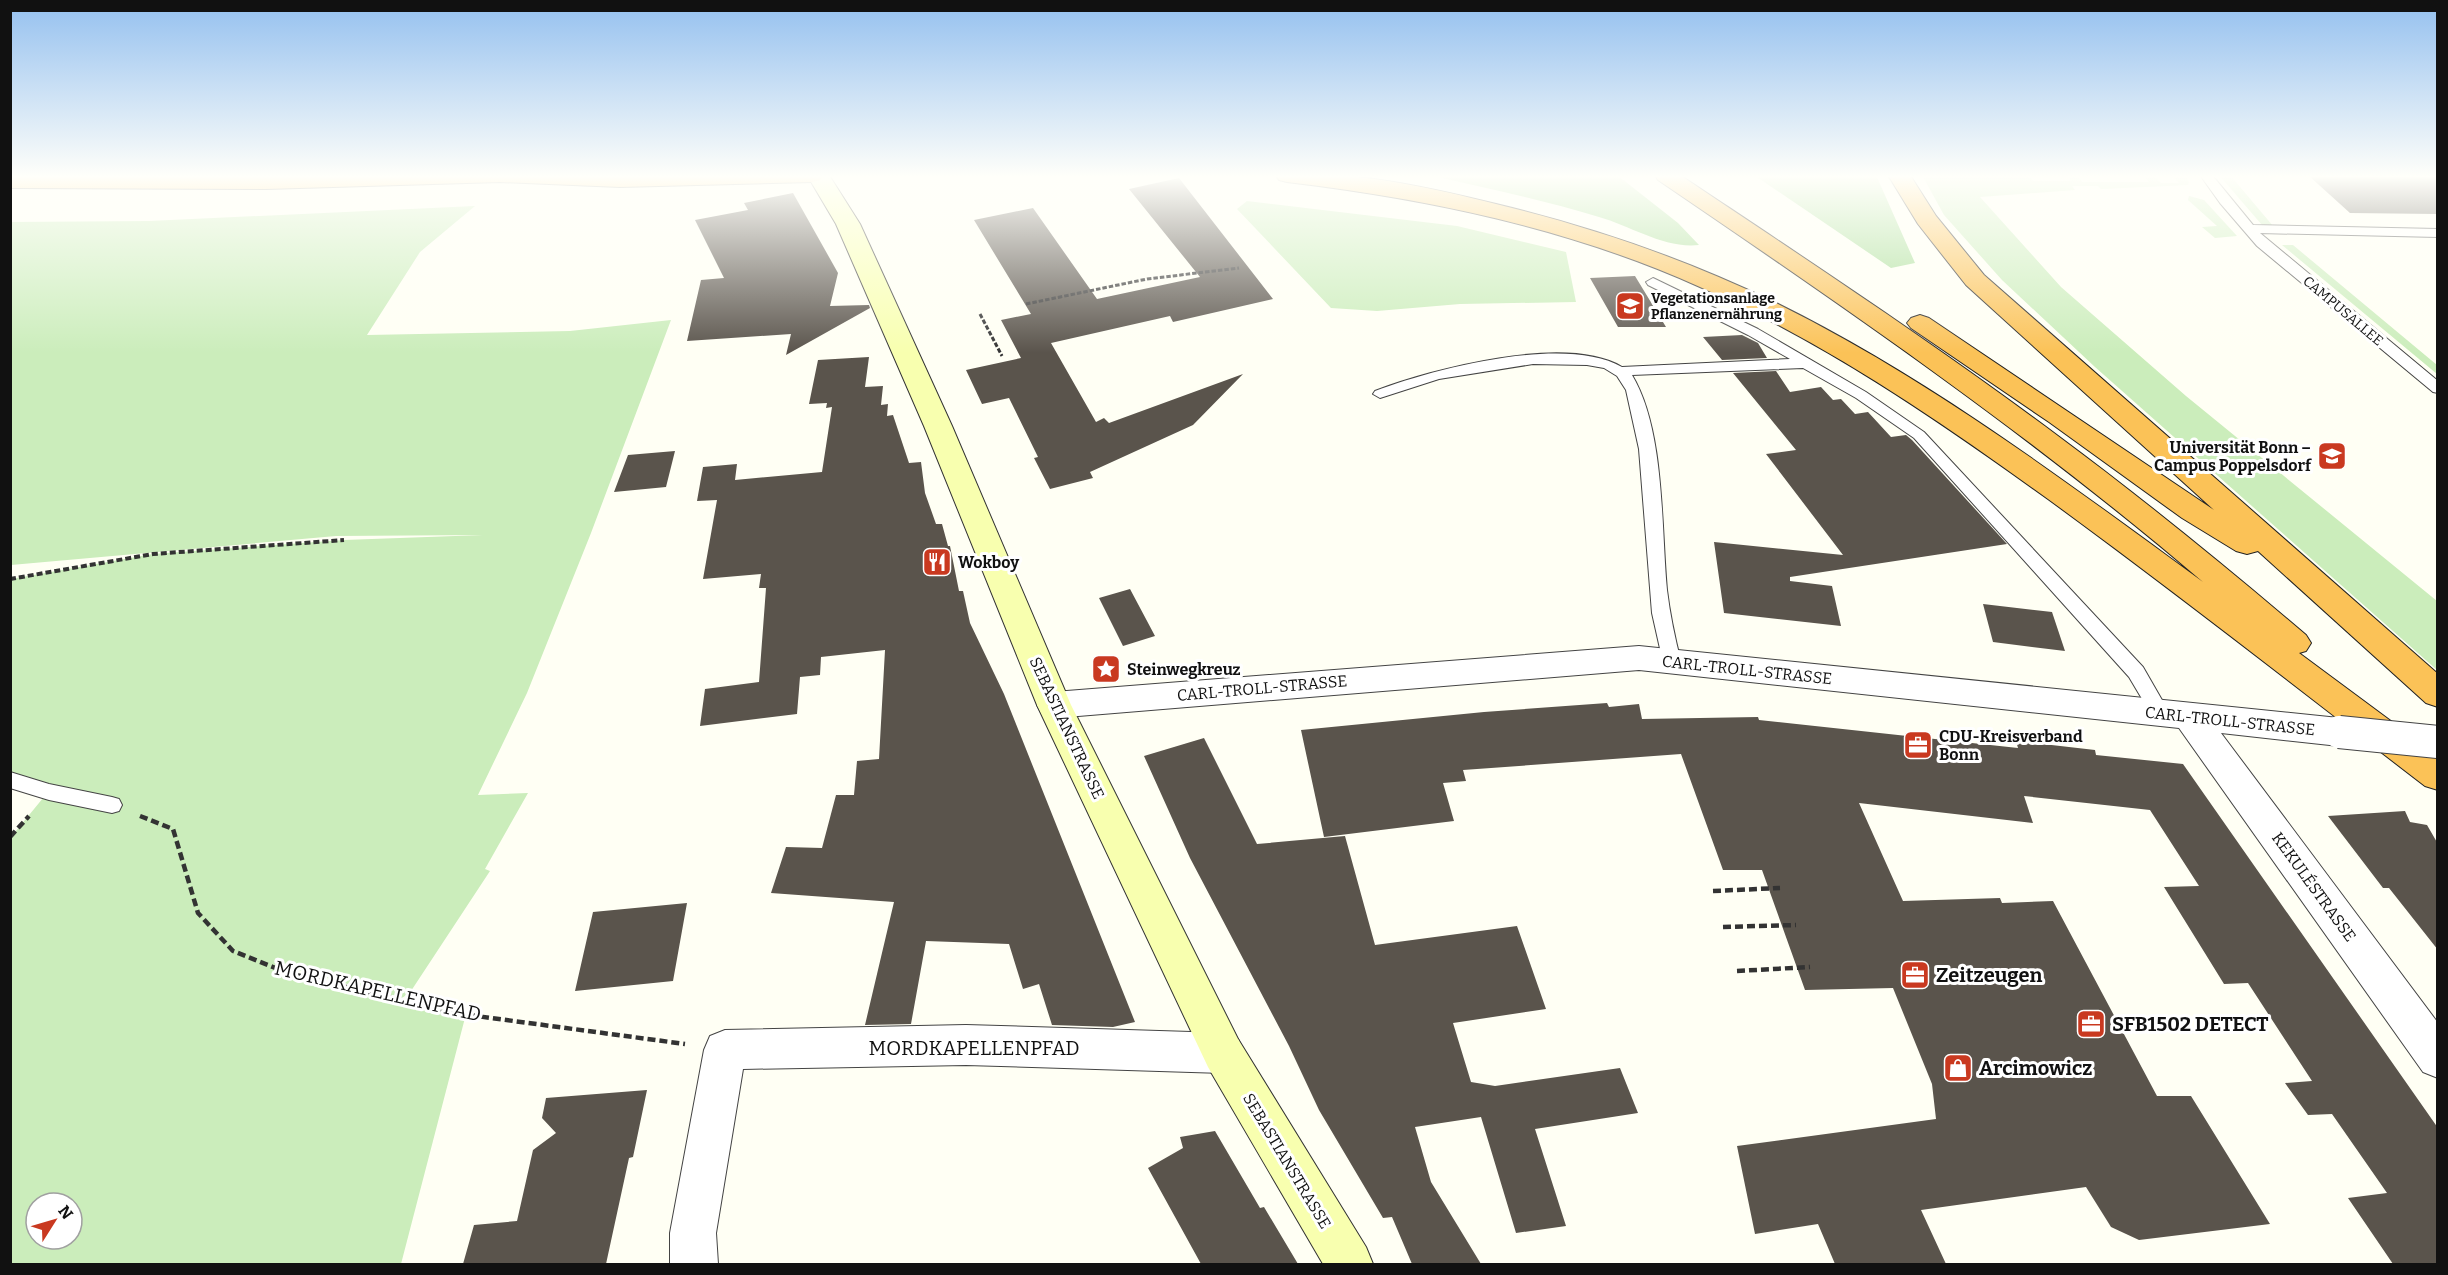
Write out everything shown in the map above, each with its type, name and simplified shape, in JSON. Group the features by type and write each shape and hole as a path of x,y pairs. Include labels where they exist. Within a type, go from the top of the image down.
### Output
{"highway":[{"path":"1579,234 1650,258 1763,306 1846,352 2004,454 2109,528 2438,776"},
{"path":"1753,234 1892,329 2048,442 2194,556 2438,767"},
{"path":"1787,234 2059,416 2193,511 2316,585"},
{"path":"1938,234 1975,280 2438,694"}],"street":[{"name":"SEBASTIANSTRASSE","path":"853,234 938,426 1054,705 1223,1053 1349,1264"},
{"name":"CARL-TROLL-STRASSE","path":"1054,705 1639,658 2438,742"},
{"name":"KEKULÉSTRASSE","path":"2175,715 2438,1058"},
{"name":"MORDKAPELLENPFAD","path":"725,1050 966,1046 1223,1053"},
{"path":"694,1264 693,1233 725,1050"}],"lane":[{"name":"CAMPUSALLEE","path":"2254,234 2438,389"},
{"path":"1653,282 1754,332 1861,394 1919,435 2175,715"},
{"path":"1380,394 1436,375 1560,358 1598,362 1622,371 1806,363"},
{"path":"1622,371 1631,382 1645,433 1661,614 1672,662"},
{"path":"10,780 48,792 112,805"}],"path":[{"path":"1026,304 1147,279 1239,268"},
{"path":"980,314 1002,356"},
{"path":"10,579 153,554 344,540"},
{"name":"MORDKAPELLENPFAD","path":"112,805 173,829 198,913 233,951 255,960 288,973 454,1013 725,1050"},
{"path":"1713,891 1780,888"},
{"path":"1723,927 1796,925"},
{"path":"1737,971 1810,967"}],"green space":[{"path":"10,234 441,234 420,252 367,335 570,331 671,320 591,533 527,693 478,795 528,793 485,869 490,871 411,991 401,999 466,1014 401,1264 11,1264 11,837 48,792 11,780 11,579 153,554 344,540 483,535 336,536 11,565","holes":["275,963 382,994 288,973"]},
{"path":"1261,234 1493,234 1566,252 1576,302 1460,304 1377,311 1331,308"},
{"path":"1644,234 1689,234 1699,245 1674,244"},
{"path":"1842,234 1902,234 1915,263 1891,268"},
{"path":"1961,234 2014,234 2061,287 2186,396 2437,601 2437,670 2095,367 2002,280"},
{"path":"2211,234 2237,236 2215,238"},
{"path":"2282,245 2293,245 2437,365 2437,374"}],"building":[{"path":"702,234 816,234 838,273 830,306 869,305 870,308 786,355 791,334 687,341 701,280 724,278"},
{"path":"983,234 1052,234 1097,299 1200,277 1166,234 1223,234 1273,299 1173,322 1170,316 1051,343 1096,422 1104,418 1109,423 1243,374 1193,425 1090,472 1093,478 1050,489 1034,458 1038,457 1009,398 982,404 966,370 1021,358 1001,320 1031,314"},
{"path":"1635,276 1666,327 1618,327 1590,278"},
{"path":"1742,335 1758,343 1767,358 1722,360 1703,337"},
{"path":"869,357 865,387 883,386 881,405 888,404 887,416 893,415 909,463 921,462 925,493 936,524 942,524 948,546 950,546 959,591 963,591 970,623 1004,694 1135,1022 1113,1027 1052,1025 1039,984 1023,989 1009,944 926,941 911,1024 865,1025 894,902 771,893 786,847 822,848 836,795 854,795 857,761 879,759 885,650 821,657 820,675 800,677 797,714 700,726 705,689 759,682 766,588 759,588 761,574 703,579 717,500 697,501 703,467 737,464 735,480 822,472 832,407 826,408 827,403 809,404 818,360"},
{"path":"1776,371 1790,392 1821,387 1833,400 1841,399 1855,414 1868,412 1891,437 1906,435 2007,544 1790,577 1790,581 1832,586 1841,626 1724,613 1714,542 1843,555 1766,454 1796,450 1733,373"},
{"path":"675,451 666,487 614,492 628,455"},
{"path":"1130,589 1155,636 1123,646 1099,598"},
{"path":"1983,604 2052,612 2065,651 1993,642"},
{"path":"1607,703 1609,707 1639,704 1642,719 1758,717 1759,720 2018,748 2016,741 2095,750 2096,755 2183,764 2438,1128 2438,1264 2393,1264 2348,1198 2387,1193 2332,1114 2308,1115 2285,1083 2312,1081 2248,983 2224,984 2164,887 2199,886 2150,810 2024,796 2033,823 1859,803 1903,901 2000,898 2002,903 2053,901 2157,1096 2191,1096 2270,1224 2139,1240 2111,1227 2086,1187 1921,1210 1946,1264 1835,1264 1818,1224 1755,1234 1737,1146 1936,1119 1932,1084 1893,988 1805,990 1762,870 1723,870 1681,754 1463,770 1466,781 1443,783 1454,821 1324,837 1301,730 1484,712"},
{"path":"1204,738 1257,844 1345,836 1375,945 1517,926 1546,1009 1453,1023 1471,1082 1495,1086 1620,1068 1638,1113 1535,1129 1566,1226 1516,1233 1481,1117 1415,1127 1431,1182 1481,1264 1412,1264 1392,1217 1383,1218 1319,1110 1289,1046 1190,858 1144,756"},
{"path":"2405,811 2410,822 2427,825 2438,844 2438,950 2389,888 2383,888 2328,816"},
{"path":"687,903 673,981 575,991 593,912"},
{"path":"647,1090 633,1157 629,1158 606,1264 463,1264 474,1225 517,1221 533,1150 556,1133 542,1118 546,1098"},
{"path":"1215,1131 1260,1208 1264,1207 1298,1264 1201,1264 1148,1168 1183,1148 1180,1137"}],"place":[{"name":"Vegetationsanlage Pflanzenernährung","path":"1630,306"},
{"name":"Universität Bonn – Campus Poppelsdorf","path":"2332,456"},
{"name":"Wokboy","path":"937,562"},
{"name":"Steinwegkreuz","path":"1106,669"},
{"name":"CDU-Kreisverband Bonn","path":"1918,745"},
{"name":"Zeitzeugen","path":"1915,975"},
{"name":"SFB1502 DETECT","path":"2091,1024"},
{"name":"Arcimowicz","path":"1958,1068"}]}
